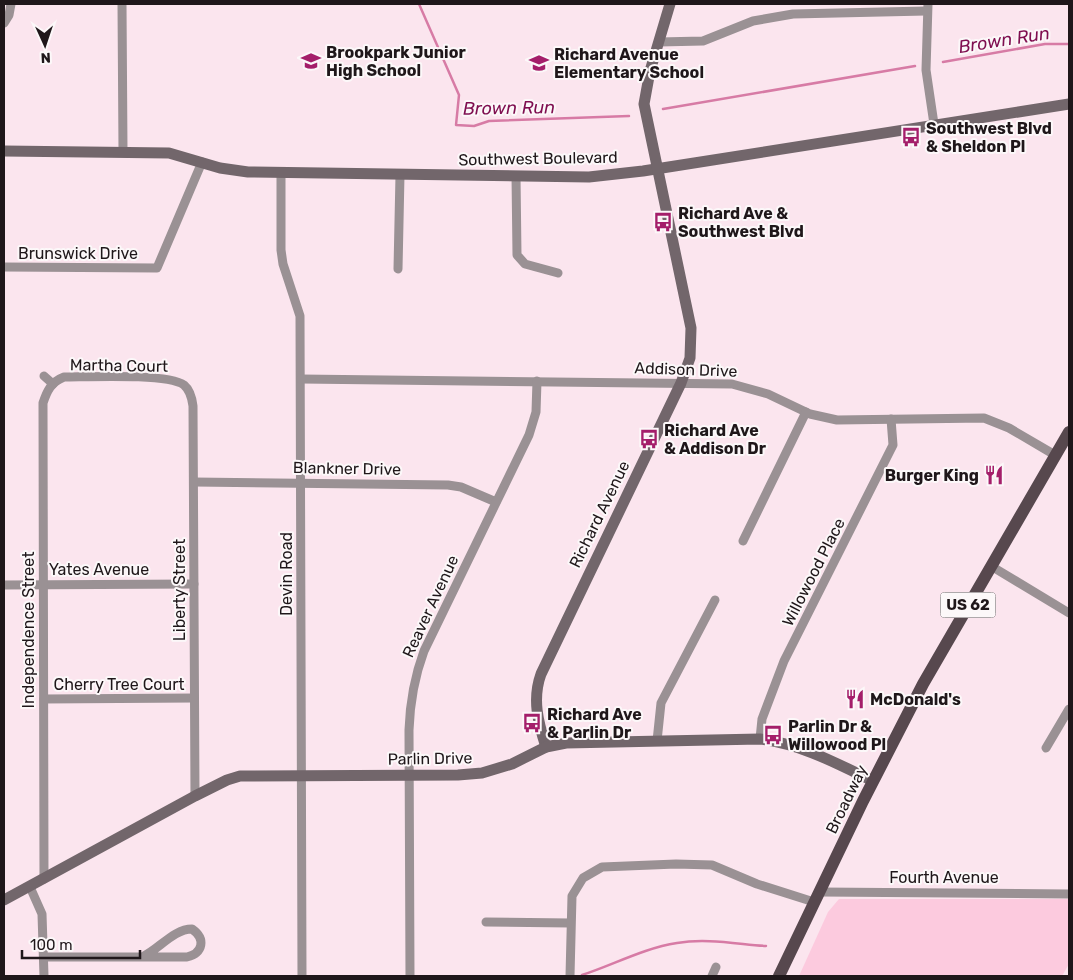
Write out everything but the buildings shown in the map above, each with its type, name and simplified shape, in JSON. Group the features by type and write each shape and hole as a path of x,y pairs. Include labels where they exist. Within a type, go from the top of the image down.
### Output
{"main road":[{"name":"Broadway","path":"779,976 873,781 923,684 1069,432"}],"street":[{"path":"6,26 11,4"},
{"path":"122,4 123,152"},
{"name":"Richard Avenue","path":"546,747 538,720 536,704 540,678 562,628 681,383 690,358 692,337 644,104 645,92 670,4"},
{"path":"659,42 703,41 753,21 792,14 927,8 926,70 934,124"},
{"name":"Southwest Boulevard","path":"4,151 169,153 234,171 281,174 589,176 657,168 1069,104"},
{"name":"Brunswick Drive","path":"4,267 157,268 202,162"},
{"name":"Devin Road","path":"281,174 281,250 299,306 301,378 302,976"},
{"path":"398,269 400,175"},
{"path":"516,176 517,256 525,264 558,272"},
{"path":"44,376 52,384"},
{"name":"Martha Court","path":"52,384 64,378 105,377 163,378 185,386"},
{"name":"Addison Drive","path":"301,378 732,384 752,388 806,412 837,420 984,418 1009,428 1055,455"},
{"name":"Reaver Avenue","path":"410,976 410,703 415,677 424,651 533,423 537,382"},
{"name":"Independence Street","path":"44,879 43,403 46,392 52,384"},
{"name":"Liberty Street","path":"185,386 191,395 193,406 195,796"},
{"path":"743,541 806,412"},
{"name":"Willowood Place","path":"760,739 762,719 784,661 893,445 891,419"},
{"name":"Blankner Drive","path":"194,482 448,485 461,487 496,502"},
{"path":"991,566 1069,613"},
{"name":"Yates Avenue","path":"4,585 194,584"},
{"path":"657,741 661,703 715,600"},
{"name":"Cherry Tree Court","path":"44,699 194,698"},
{"path":"1046,748 1069,709"},
{"name":"Parlin Drive","path":"4,900 195,796 227,780 240,776 302,774 458,775 482,773 512,764 546,747 582,742 760,739 781,742 810,752 873,781"},
{"name":"Fourth Avenue","path":"570,976 572,896 583,878 602,867 617,865 712,865 757,884 817,897 1069,894"},
{"path":"30,887 42,914 44,976"},
{"path":"486,922 570,923"},
{"path":"44,957 187,957 194,955 202,946 201,939 192,928 184,929 156,950 144,956"},
{"path":"712,976 716,967"}],"shaded area":[{"path":"839,899 1069,899 1069,964 1062,976 799,976 828,912"}],"waterway":[{"name":"Brown Run","path":"419,4 459,95 456,125 474,126 489,121 629,116"},
{"name":"Brown Run","path":"943,62 1045,44 1069,44"},
{"name":"Brown Run","path":"663,109 915,66"},
{"path":"582,975 641,953 677,943 710,941 766,946"}],"place":[{"name":"Brookpark Junior High School","path":"311,61"},
{"name":"Richard Avenue Elementary School","path":"539,63"},
{"name":"Southwest Blvd & Sheldon Pl","path":"911,137"},
{"name":"Richard Ave & Southwest Blvd","path":"663,222"},
{"name":"Richard Ave & Addison Dr","path":"649,439"},
{"name":"Burger King","path":"994,475"},
{"name":"McDonald's","path":"855,699"},
{"name":"Richard Ave & Parlin Dr","path":"532,723"},
{"name":"Parlin Dr & Willowood Pl","path":"773,735"}]}
